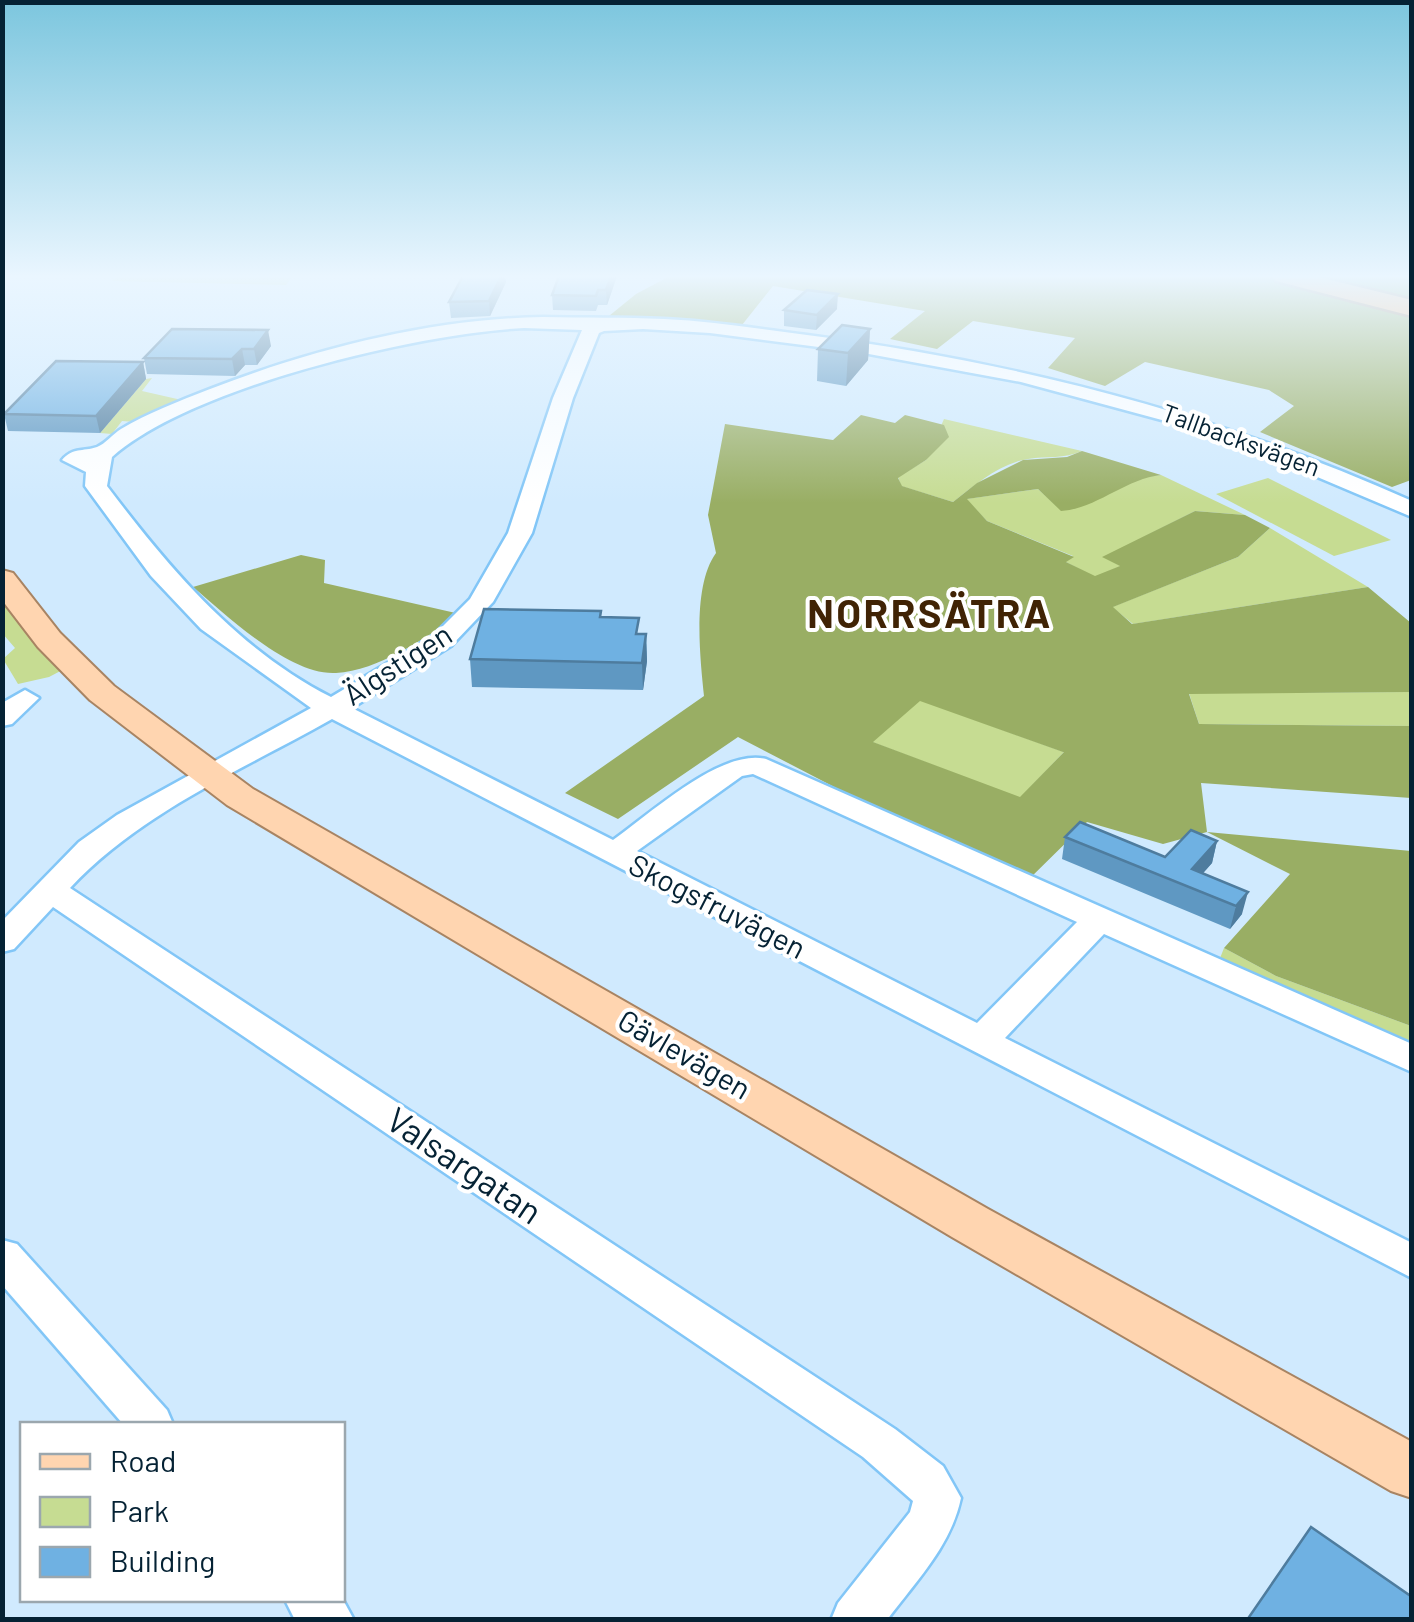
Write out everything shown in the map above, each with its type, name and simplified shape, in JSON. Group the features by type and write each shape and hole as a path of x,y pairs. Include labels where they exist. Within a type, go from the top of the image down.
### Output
{"main road":[{"name":"Gävlevägen","path":"2,579 72,665 208,776 970,1223 1412,1472"}],"street":[{"name":"Skogsfruvägen","path":"353,352 169,412 133,430 100,461 96,486 106,504 182,596 252,658 330,708 1412,1262"},
{"name":"Älgstigen","path":"9,926 90,848 128,821 432,648 481,602 520,533 562,398 584,352"},
{"name":"Tallbacksvägen","path":"883,352 1047,382 1232,433 1412,510"},
{"path":"2,718 25,698"},
{"path":"612,854 733,768 756,766 1412,1059"},
{"name":"Valsargatan","path":"49,889 879,1442 926,1482 937,1498 932,1522 856,1620"},
{"path":"981,1041 1100,919"},
{"path":"2,1256 149,1422"}],"green space":[{"path":"1063,352 1411,352 1411,480 1392,487 1260,432 1294,406 1269,390 1145,362 1105,386 1048,368"},
{"path":"152,378 142,391 186,401 135,422 122,421 112,434 100,433 146,379"},
{"path":"861,415 895,423 905,415 944,425 949,437 926,460 898,478 902,486 953,502 977,483 1023,460 1067,457 1082,451 1161,475 1061,511 1038,489 967,499 987,521 1074,557 1066,562 1095,576 1120,566 1102,557 1195,511 1245,515 1270,528 1238,557 1113,607 1132,624 1368,587 1411,623 1411,692 1189,694 1199,724 1411,726 1411,798 1201,783 1207,832 1163,844 1087,822 1023,885 738,737 618,819 565,793 704,696 701,602 708,567 716,553 708,515 725,424 833,440","holes":["920,701 1064,752 1020,797 873,742"]},
{"path":"944,419 1082,451 1008,465 953,502 901,486 898,477 926,460"},
{"path":"1161,475 1245,515 1195,511 1104,557 1121,566 1095,577 1064,561 1073,556 987,521 966,499 1038,489 1061,510 1145,477"},
{"path":"1268,478 1391,540 1334,556 1216,494"},
{"path":"1270,528 1368,587 1133,624 1112,607 1238,557"},
{"path":"301,555 325,560 324,583 460,614 385,660 336,673 299,665 279,654 193,587"},
{"path":"2,579 72,665 49,677 18,684 3,659 15,648 3,634"},
{"path":"1411,692 1411,726 1199,724 1189,693"},
{"path":"920,700 1064,752 1020,798 872,742"},
{"path":"1207,832 1411,851 1411,1026 1276,976 1224,948 1290,874"},
{"path":"1224,948 1276,976 1411,1026 1411,1059 1215,971"}],"building":[{"path":"150,352 239,352 232,359 144,358"},
{"path":"56,361 143,362 96,416 4,414"},
{"path":"484,609 601,611 600,617 639,618 636,634 646,634 642,663 470,659"},
{"path":"1080,822 1165,857 1191,830 1217,841 1192,869 1248,892 1236,906 1065,837"},
{"path":"1311,1527 1412,1597 1412,1620 1247,1620"}],"district":[{"name":"NORRSÄTRA","path":"930,614"}]}
